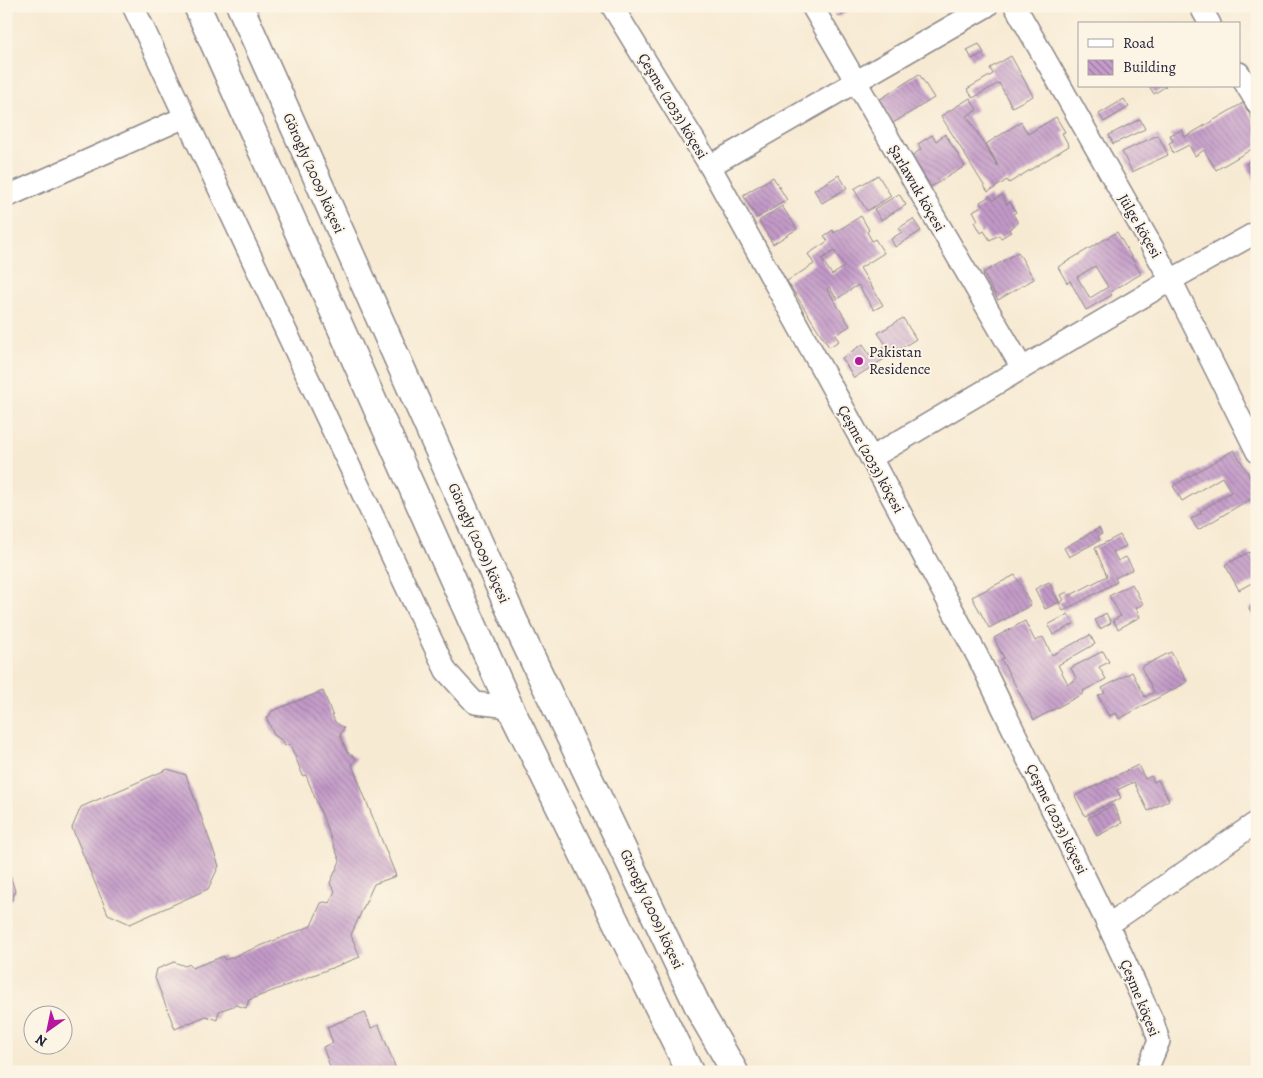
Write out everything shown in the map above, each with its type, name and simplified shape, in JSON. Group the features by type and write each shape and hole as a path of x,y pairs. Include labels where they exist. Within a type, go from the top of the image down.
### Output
{"main road":[{"path":"197,6 510,707 690,1072"},
{"name":"Görogly (2009) köçesi","path":"240,6 514,620 702,1015 735,1072"}],"street":[{"path":"133,6 446,670 475,703 510,707"},
{"name":"Çeşme (2033) köçesi","path":"612,6 710,166 871,458 979,659 1108,924"},
{"name":"Şarlawuk köçesi","path":"812,6 1022,368"},
{"path":"710,166 987,6"},
{"name":"Jülge köçesi","path":"1015,6 1171,280 1257,452"},
{"path":"1200,6 1209,22"},
{"path":"1240,75 1257,102"},
{"path":"6,197 185,117"},
{"path":"871,458 1171,280 1257,232"},
{"path":"1108,924 1257,822"},
{"name":"Çeşme köçesi","path":"1108,924 1153,1022 1159,1041 1146,1072"}],"building":[{"path":"832,6 857,6 839,17"},
{"path":"979,44 984,53 972,59 967,50"},
{"path":"1011,56 1033,96 1012,107 999,83 973,98 967,89 993,74 990,68"},
{"path":"919,74 934,98 893,123 879,100"},
{"path":"1150,88 1163,88 1154,94"},
{"path":"970,98 977,110 967,116 998,166 986,144 1021,122 1028,134 1056,117 1065,132 1062,133 1069,146 1009,183 1007,180 988,192 941,116"},
{"path":"1124,99 1129,107 1104,122 1099,114"},
{"path":"1243,103 1257,127 1257,146 1216,170 1204,150 1195,156 1189,145 1173,153 1169,143 1173,141 1170,135 1182,130 1185,137"},
{"path":"1140,119 1145,129 1113,144 1109,135"},
{"path":"945,134 965,166 931,187 912,156 921,149 918,144 932,135 936,141"},
{"path":"1158,135 1168,155 1132,172 1122,152"},
{"path":"1257,158 1257,185 1246,163"},
{"path":"839,175 847,188 822,203 814,190"},
{"path":"878,175 891,196 867,211 854,189"},
{"path":"773,177 787,200 757,218 743,195"},
{"path":"899,194 906,205 881,220 874,209"},
{"path":"1002,195 1007,204 1010,202 1016,212 1013,214 1018,223 1009,229 1011,232 1001,238 999,235 990,240 984,231 981,233 975,222 978,220 973,211 982,206 980,202 990,196 993,200"},
{"path":"782,206 797,229 773,244 759,221"},
{"path":"861,216 869,230 867,232 872,241 875,239 884,253 860,268 883,305 874,310 858,285 837,299 829,287 827,289 850,326 835,335 839,341 829,347 787,281 814,264 808,254 828,241 824,236 833,230 834,233","holes":["834,251 844,267 832,275 822,259"]},
{"path":"913,219 921,231 895,247 891,239 902,232 899,228"},
{"path":"1117,232 1141,274 1110,292 1112,295 1086,310 1070,281 1067,283 1058,267","holes":["1095,266 1108,287 1090,298 1077,277"]},
{"path":"1018,252 1034,279 998,300 983,273"},
{"path":"903,318 916,339 854,378 842,358 863,344 870,356 887,346 878,333"},
{"path":"1234,450 1257,488 1257,495 1198,530 1191,519 1201,513 1200,511 1231,492 1222,477 1182,501 1173,486"},
{"path":"1099,528 1102,534 1098,536 1100,540 1069,557 1064,548"},
{"path":"1120,535 1126,546 1113,552 1118,561 1126,557 1133,569 1115,578 1117,582 1063,611 1059,603 1064,600 1061,595 1067,592 1069,596 1107,576 1095,548"},
{"path":"1249,552 1257,565 1257,580 1239,590 1225,565"},
{"path":"1015,575 1031,605 989,628 972,597"},
{"path":"1049,582 1059,602 1045,609 1035,589"},
{"path":"1132,584 1143,604 1136,608 1140,617 1118,629 1113,620 1121,616 1109,596"},
{"path":"1257,604 1257,622 1249,608"},
{"path":"1106,613 1111,623 1100,629 1095,620"},
{"path":"1068,614 1074,624 1053,635 1048,625"},
{"path":"1025,621 1035,641 1043,637 1052,655 1090,635 1095,644 1058,665 1068,684 1076,679 1071,668 1103,651 1109,662 1099,667 1106,679 1034,720 1001,659 1004,658 994,638"},
{"path":"1171,652 1187,682 1119,719 1116,713 1109,716 1098,696 1105,693 1102,688 1132,672 1145,697 1154,692 1141,667"},
{"path":"323,691 335,722 344,728 340,735 347,752 356,758 352,765 396,876 374,884 351,935 360,957 249,1000 246,1008 236,1005 219,1011 217,1020 206,1016 175,1029 155,978 157,969 174,962 185,966 190,964 192,968 224,956 225,960 311,926 321,903 330,903 335,890 330,883 340,861 306,775 303,776 290,744 285,746 283,741 274,735 267,719 272,711"},
{"path":"1138,765 1145,779 1151,776 1154,782 1158,780 1169,800 1148,811 1134,782 1117,790 1121,798 1085,816 1075,796"},
{"path":"168,769 186,775 219,866 208,889 130,924 108,914 72,828 81,807"},
{"path":"1113,805 1122,823 1097,836 1088,818"},
{"path":"7,866 15,891 12,900 6,902"},
{"path":"365,1012 371,1028 379,1025 396,1069 390,1072 332,1072 323,1047 333,1043 327,1027"}],"place":[{"name":"Pakistan Residence","path":"859,361"}]}
